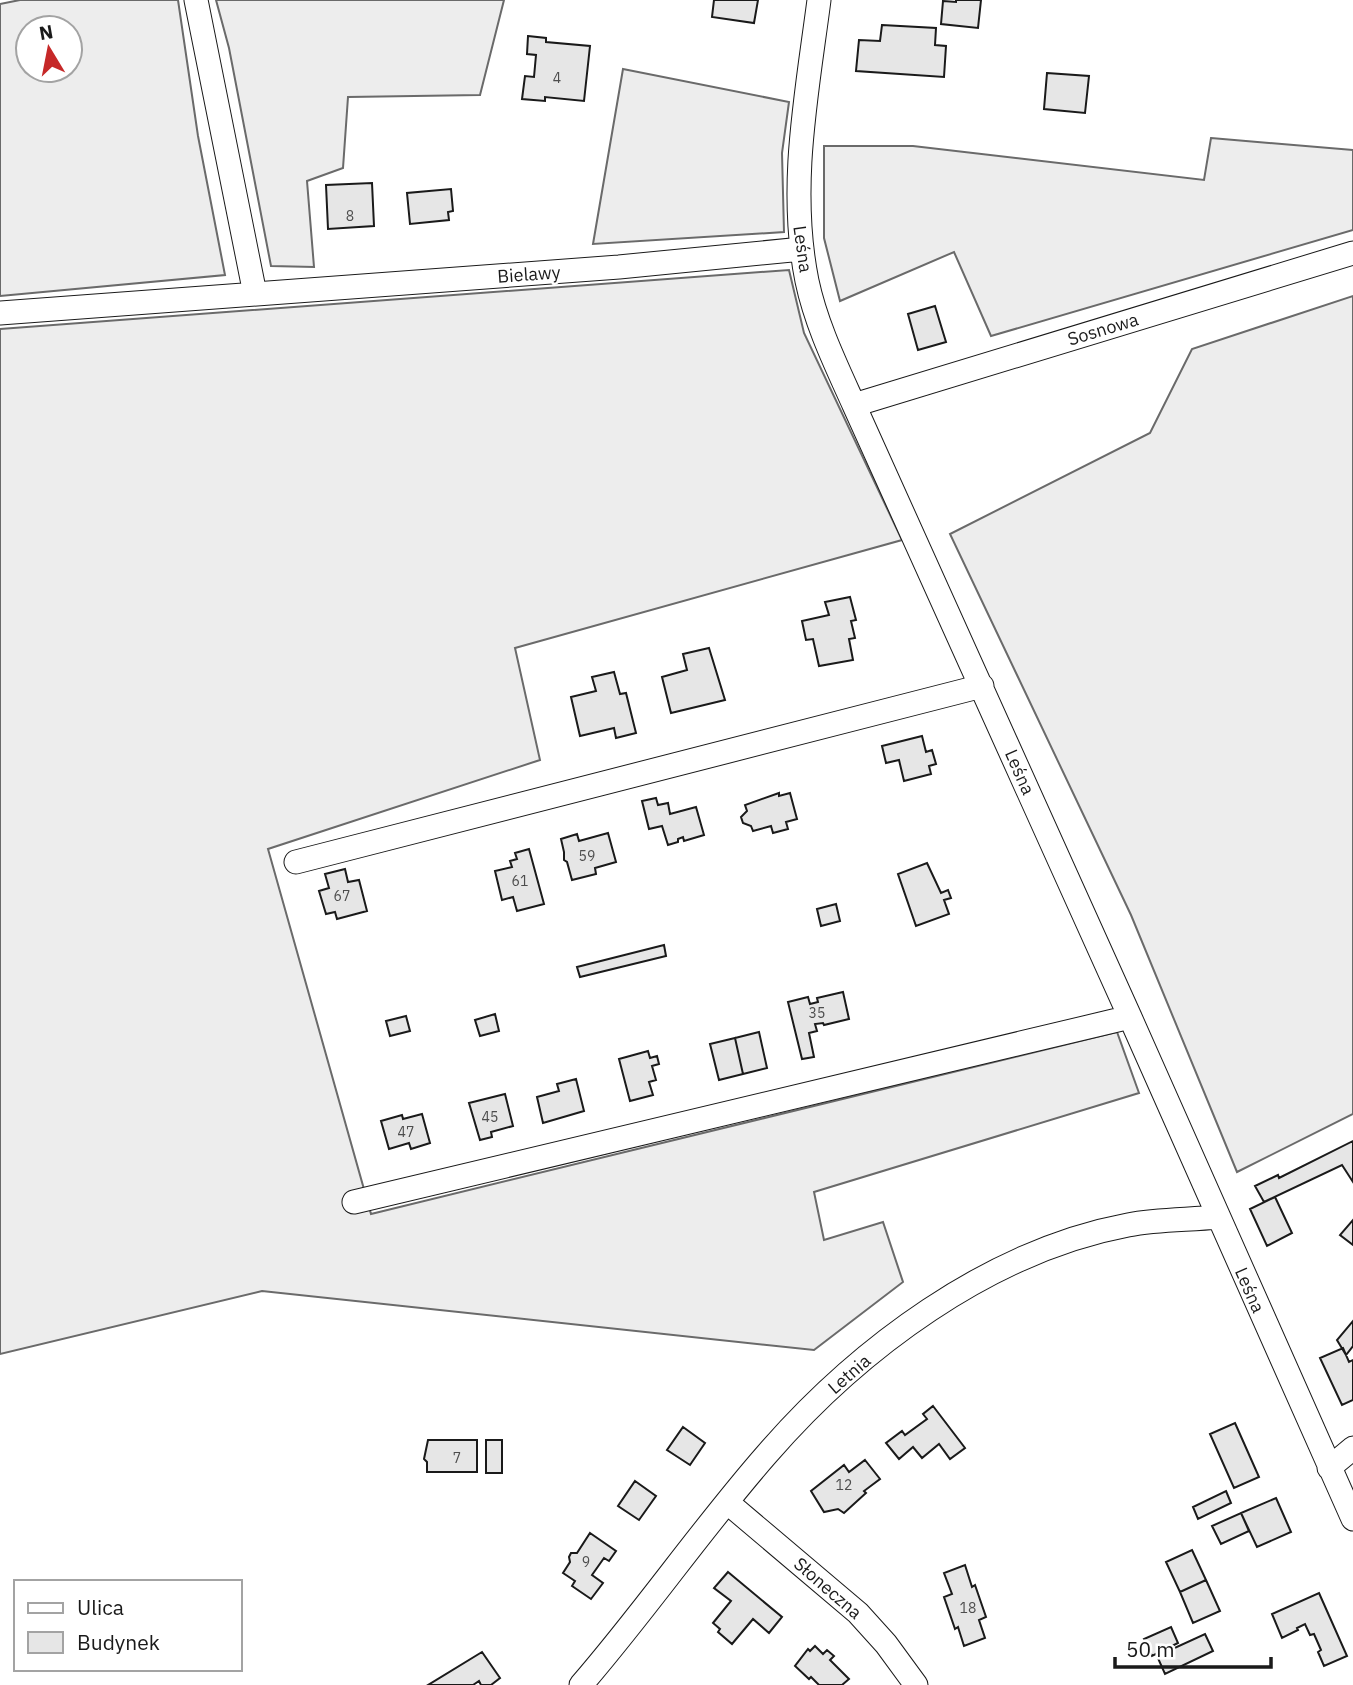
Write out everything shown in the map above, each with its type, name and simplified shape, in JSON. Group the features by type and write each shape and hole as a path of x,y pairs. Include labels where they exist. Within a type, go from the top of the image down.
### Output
{"street":[{"path":"196,0 255,294"},
{"name":"Leśna","path":"819,0 798,188 802,249 819,321 854,405 1353,1519"},
{"name":"Bielawy","path":"0,313 619,267 802,249"},
{"name":"Sosnowa","path":"854,405 1353,253"},
{"path":"296,862 982,686"},
{"path":"354,1202 1130,1017"},
{"name":"Letnia","path":"581,1685 782,1437 841,1379 902,1330 954,1294 1027,1257 1103,1231 1171,1219 1218,1217"},
{"path":"1329,1468 1353,1447"},
{"name":"Słoneczna","path":"728,1503 858,1613 886,1644 916,1685"}],"shaded area":[{"path":"20,0 178,0 198,136 225,275 0,296 0,4"},
{"path":"216,0 504,0 480,95 348,97 343,168 307,181 314,267 271,266 229,48"},
{"path":"623,69 789,102 782,153 784,232 593,244"},
{"path":"1211,138 1353,150 1353,230 991,336 954,252 840,301 824,238 824,146 913,146 1204,180"},
{"path":"789,270 804,333 902,540 515,648 540,760 268,849 371,1214 1117,1032 1139,1093 814,1192 824,1240 883,1222 903,1282 814,1350 262,1291 0,1354 0,329"},
{"path":"1353,296 1353,1114 1237,1172 1131,915 950,534 1150,433 1192,349"}],"building":[{"path":"714,0 758,0 754,23 712,17"},
{"path":"981,0 978,28 941,24 943,1"},
{"path":"882,25 936,28 935,45 946,46 944,77 856,71 859,40 880,41"},
{"path":"528,36 546,38 546,42 590,46 584,101 545,97 545,101 522,99 525,76 534,77 536,55 527,54"},
{"path":"1047,73 1089,76 1085,113 1044,109"},
{"path":"372,183 374,226 328,229 326,185"},
{"path":"451,189 453,211 448,212 449,220 410,224 407,193"},
{"path":"935,306 946,342 918,350 908,314"},
{"path":"850,597 856,620 851,621 855,638 849,639 853,660 819,666 813,639 806,640 802,621 829,615 825,602"},
{"path":"709,648 725,700 671,713 662,677 687,670 683,654"},
{"path":"614,672 620,694 626,693 636,733 616,738 614,728 580,736 571,697 596,691 592,677"},
{"path":"922,736 926,752 932,750 936,764 929,766 931,774 904,781 899,760 886,763 882,746"},
{"path":"779,793 779,796 790,793 797,819 786,822 788,829 773,833 771,826 753,831 751,826 743,823 741,817 747,811 745,805"},
{"path":"656,798 658,805 668,803 670,814 696,807 704,835 684,841 683,837 668,845 662,826 649,829 642,801"},
{"path":"608,833 616,862 595,868 596,874 572,880 564,860 561,839 577,834 579,841"},
{"path":"529,849 544,904 517,911 513,897 502,900 495,871 512,867 510,861 517,859 515,853"},
{"path":"927,863 941,893 948,890 951,898 944,900 949,914 916,926 898,874"},
{"path":"345,869 348,882 359,880 367,911 337,919 335,912 326,914 319,891 329,888 325,874"},
{"path":"836,904 840,921 821,926 817,909"},
{"path":"664,945 666,956 580,977 577,967"},
{"path":"843,992 849,1019 824,1025 815,1024 817,1031 809,1033 814,1057 802,1059 788,1002 808,997 810,1004 818,1002 817,998"},
{"path":"495,1014 499,1031 480,1036 475,1020"},
{"path":"406,1016 410,1031 390,1036 386,1021"},
{"path":"759,1032 767,1068 743,1074 735,1038"},
{"path":"735,1038 743,1074 719,1080 710,1044"},
{"path":"648,1051 650,1058 657,1056 659,1064 652,1066 656,1080 649,1082 653,1095 630,1101 619,1059"},
{"path":"576,1079 584,1111 543,1123 537,1097 559,1091 557,1084"},
{"path":"505,1094 513,1126 491,1132 492,1137 480,1140 469,1103"},
{"path":"422,1114 430,1143 411,1149 409,1143 389,1149 381,1121 402,1115 403,1119"},
{"path":"1353,1141 1353,1182 1342,1165 1264,1202 1255,1186 1278,1175 1279,1178"},
{"path":"1275,1197 1292,1233 1267,1246 1250,1209"},
{"path":"1353,1220 1353,1245 1340,1235"},
{"path":"1353,1321 1353,1346 1346,1355 1337,1340"},
{"path":"1343,1348 1349,1362 1353,1360 1353,1400 1342,1405 1320,1358"},
{"path":"933,1406 965,1448 950,1459 939,1444 922,1458 913,1447 899,1459 886,1443 902,1431 905,1435 927,1419 923,1414"},
{"path":"1235,1423 1259,1477 1234,1488 1210,1434"},
{"path":"683,1427 705,1443 690,1465 667,1450"},
{"path":"428,1440 477,1440 477,1472 427,1472 427,1462 424,1459"},
{"path":"486,1440 502,1440 502,1473 486,1473"},
{"path":"865,1460 880,1479 864,1491 866,1493 844,1513 838,1509 824,1512 811,1491 844,1465 849,1472"},
{"path":"635,1481 656,1496 639,1520 618,1506"},
{"path":"1226,1491 1231,1503 1198,1519 1193,1507"},
{"path":"1276,1498 1291,1532 1257,1547 1241,1513"},
{"path":"1241,1513 1249,1531 1221,1544 1212,1526"},
{"path":"590,1533 616,1551 609,1561 604,1558 592,1575 603,1583 591,1599 572,1586 575,1581 563,1573 570,1562 571,1553 577,1553"},
{"path":"1192,1550 1206,1580 1180,1592 1166,1562"},
{"path":"965,1565 986,1617 979,1620 985,1638 964,1646 944,1597 952,1594 944,1573"},
{"path":"728,1572 782,1617 769,1633 753,1619 732,1644 718,1632 720,1629 713,1623 731,1601 714,1588"},
{"path":"1206,1580 1220,1611 1193,1623 1180,1592"},
{"path":"1319,1593 1347,1656 1324,1666 1314,1634 1310,1635 1305,1624 1282,1638 1272,1614"},
{"path":"1171,1627 1178,1643 1152,1656 1144,1639"},
{"path":"1205,1634 1213,1651 1165,1674 1157,1656"},
{"path":"815,1646 823,1654 827,1650 834,1656 830,1660 849,1679 842,1685 819,1685 795,1666 808,1649 810,1651"},
{"path":"482,1652 500,1678 491,1685 481,1685 479,1681 473,1685 428,1685"}]}
